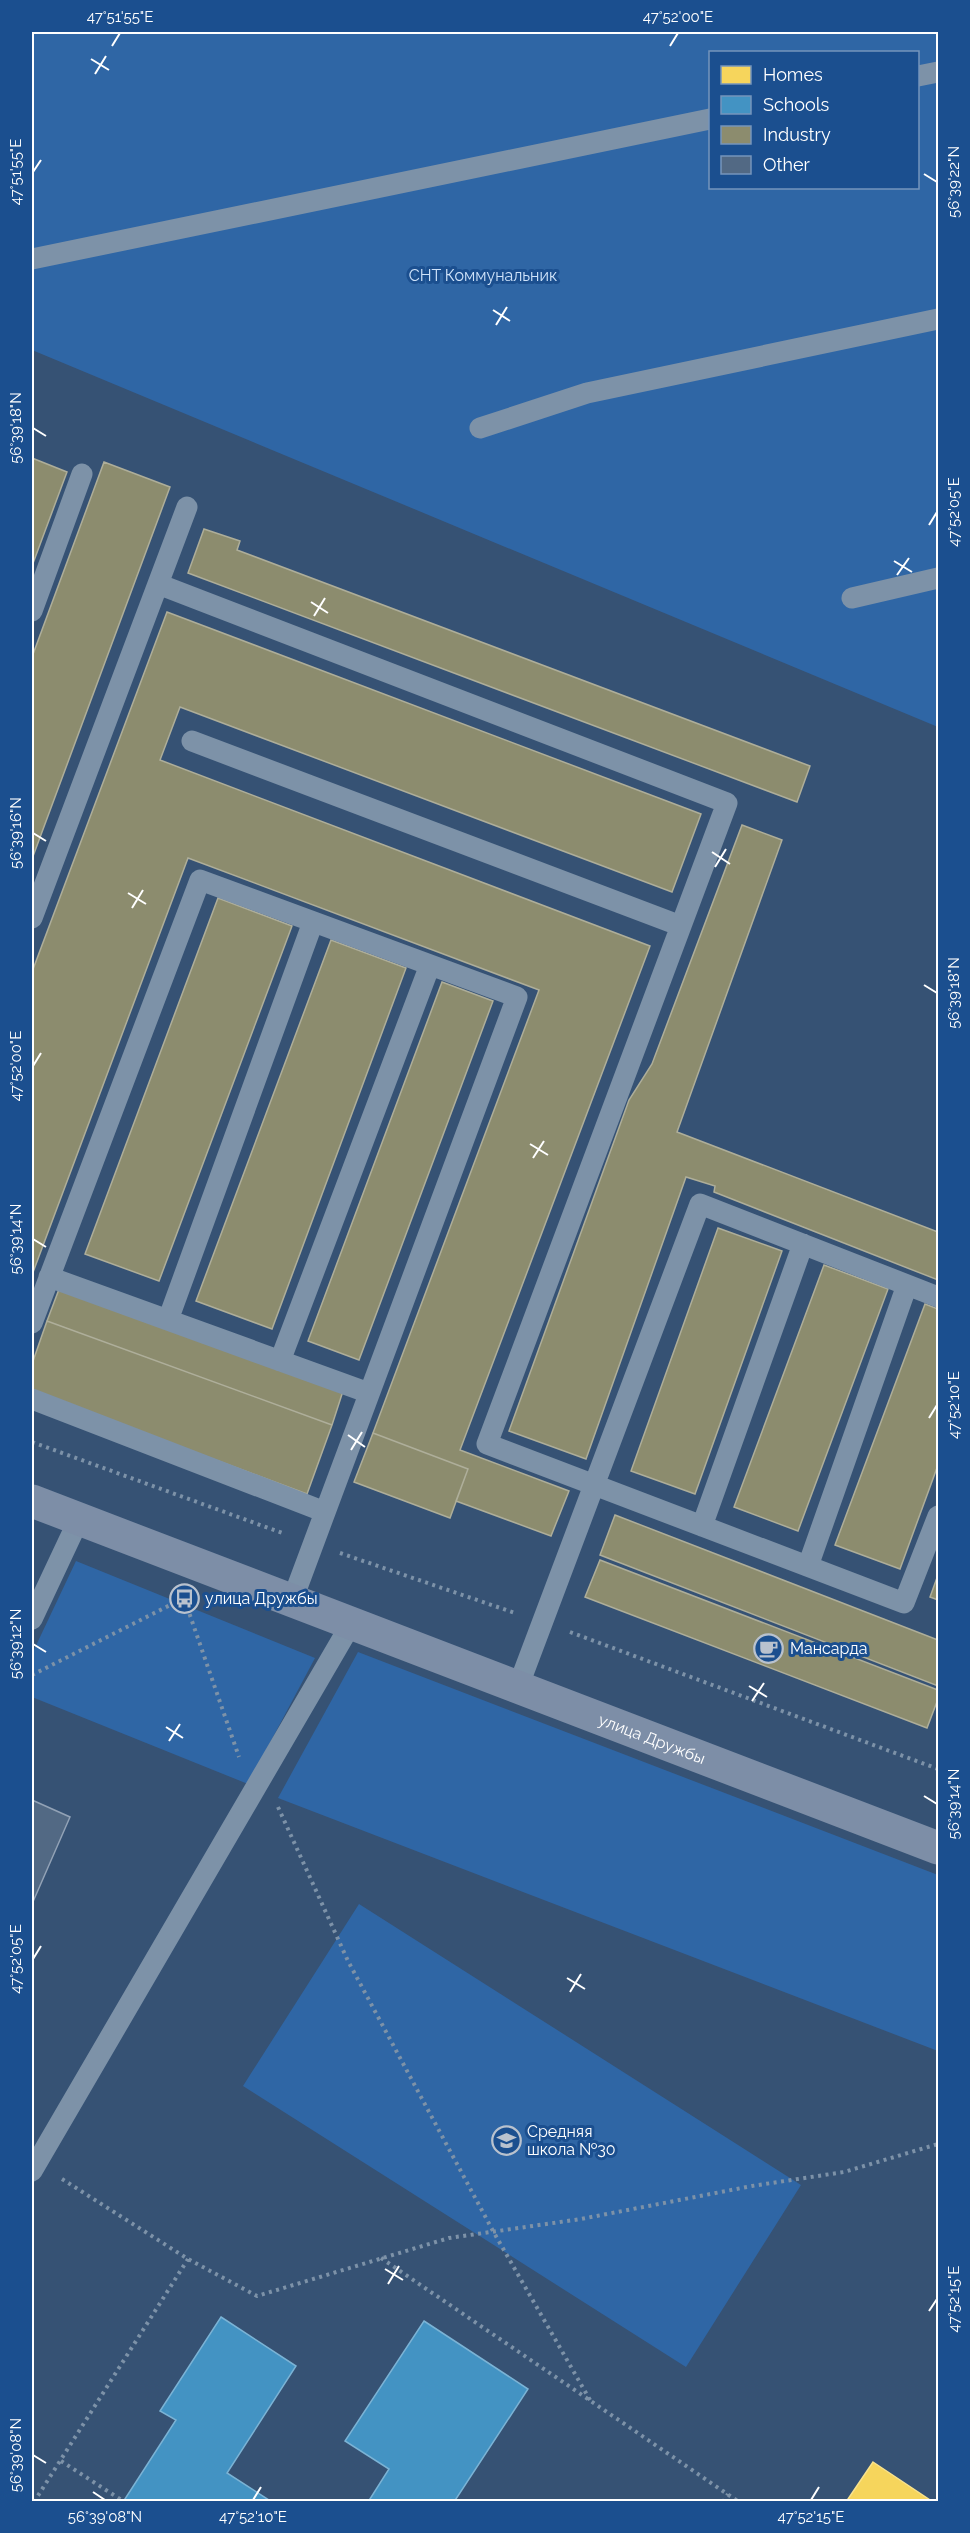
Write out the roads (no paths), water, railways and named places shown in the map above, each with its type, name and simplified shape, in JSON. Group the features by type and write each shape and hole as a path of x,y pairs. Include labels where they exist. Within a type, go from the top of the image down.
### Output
{"main road":[{"name":"улица Дружбы","path":"32,1501 939,1848"}],"lane":[{"path":"919,76 939,72"},
{"path":"32,259 709,119"},
{"path":"480,428 587,393 939,319"},
{"path":"32,611 82,474"},
{"path":"32,918 187,507"},
{"path":"852,598 939,578"},
{"path":"158,584 727,802 487,1444 904,1603 939,1516"},
{"path":"192,741 681,926"},
{"path":"32,1323 200,880 517,997 292,1601"},
{"path":"168,1320 313,922"},
{"path":"280,1361 430,965"},
{"path":"518,1687 700,1204 939,1297"},
{"path":"702,1526 803,1244"},
{"path":"49,1277 369,1393"},
{"path":"808,1566 907,1285"},
{"path":"32,1399 325,1512"},
{"path":"32,1619 80,1520"},
{"path":"34,2167 351,1624"}],"place":[{"name":"улица Дружбы","path":"184,1598"},
{"name":"Мансарда","path":"769,1648"},
{"name":"Средняя школа №30","path":"506,2140"}],"park label":[{"name":"СНТ Коммунальник","path":"483,275"}]}
